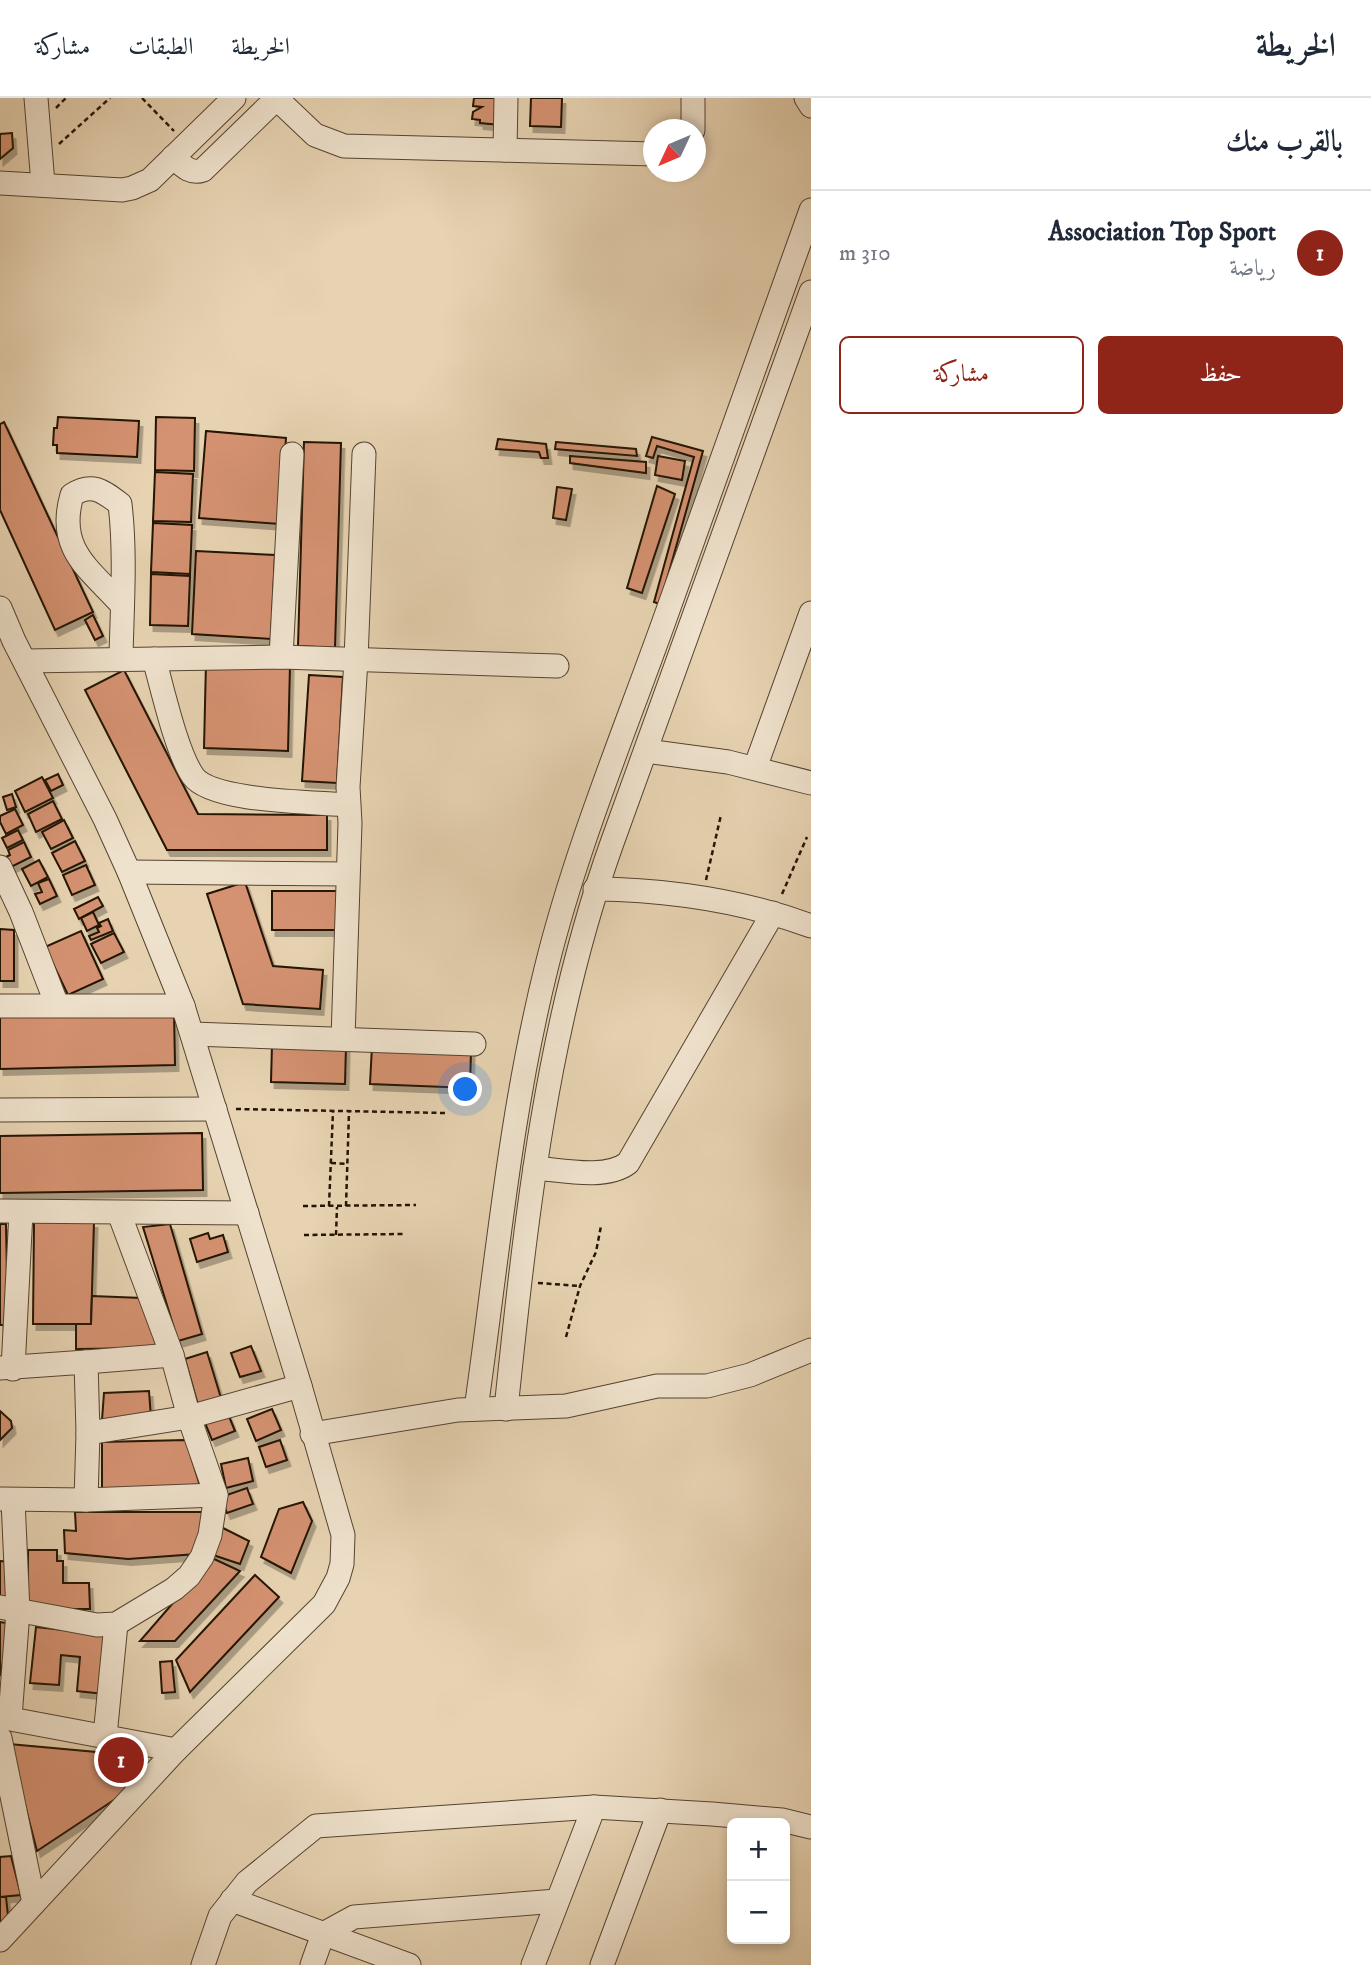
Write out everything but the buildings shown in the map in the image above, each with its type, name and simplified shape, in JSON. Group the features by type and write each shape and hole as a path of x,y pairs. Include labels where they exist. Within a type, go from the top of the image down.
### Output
{"street":[{"path":"36,98 43,184"},
{"path":"0,183 132,188 150,180 234,98"},
{"path":"180,150 188,170 203,170 277,98 316,135 334,144 353,147 643,154"},
{"path":"505,150 506,98"},
{"path":"693,98 693,119"},
{"path":"806,98 811,106"},
{"path":"476,1409 511,1135 531,1031 560,915 606,778 811,209"},
{"path":"506,1409 519,1282 535,1168 560,1027 595,889 811,292"},
{"path":"281,657 292,454"},
{"path":"343,1039 350,823 348,805 364,454"},
{"path":"121,658 122,604"},
{"path":"0,608 7,642 25,661 105,819 183,1006 300,1386 312,1434 342,1528 344,1550 338,1578 319,1609 176,1750 0,1940"},
{"path":"755,768 811,612"},
{"path":"25,661 281,657 557,666"},
{"path":"154,659 183,756 194,778 209,789 234,796 348,805"},
{"path":"646,751 755,768 811,783"},
{"path":"0,867 11,912 57,1005"},
{"path":"129,872 347,874"},
{"path":"595,889 701,897 773,913 811,926"},
{"path":"535,1168 603,1172 621,1168 628,1163 773,913"},
{"path":"0,1006 183,1006"},
{"path":"192,1034 474,1044"},
{"path":"0,1110 215,1109"},
{"path":"172,1355 6,1368 11,1211 247,1213"},
{"path":"9,1609 97,1625 116,1624 174,1589 189,1576 202,1557 210,1535 216,1495 172,1355 119,1213"},
{"path":"312,1434 476,1409 565,1406 657,1386 707,1386 750,1375 811,1350"},
{"path":"86,1362 86,1500"},
{"path":"88,1433 190,1418 300,1386"},
{"path":"34,1903 3,1724 9,1609 6,1499 86,1500 216,1495"},
{"path":"105,1736 116,1624"},
{"path":"3,1724 105,1736 176,1750"},
{"path":"533,1965 594,1807"},
{"path":"202,1965 220,1916 232,1900 247,1882 316,1826 594,1807 782,1821 811,1827"},
{"path":"602,1965 660,1811"},
{"path":"232,1900 409,1965"},
{"path":"312,1965 323,1934 354,1917 557,1901"}],"path":[{"path":"41,161 110,98"},
{"path":"142,98 180,150"},
{"path":"701,897 721,815"},
{"path":"773,913 807,837"},
{"path":"215,1109 446,1113"},
{"path":"329,1206 333,1111"},
{"path":"346,1206 349,1112"},
{"path":"331,1163 348,1164"},
{"path":"303,1206 416,1205"},
{"path":"336,1235 337,1206"},
{"path":"566,1337 580,1286 596,1252 601,1226"},
{"path":"304,1235 404,1234"},
{"path":"519,1282 580,1286"}],"place":[{"name":"Association Top Sport","path":"121,1760"}]}
